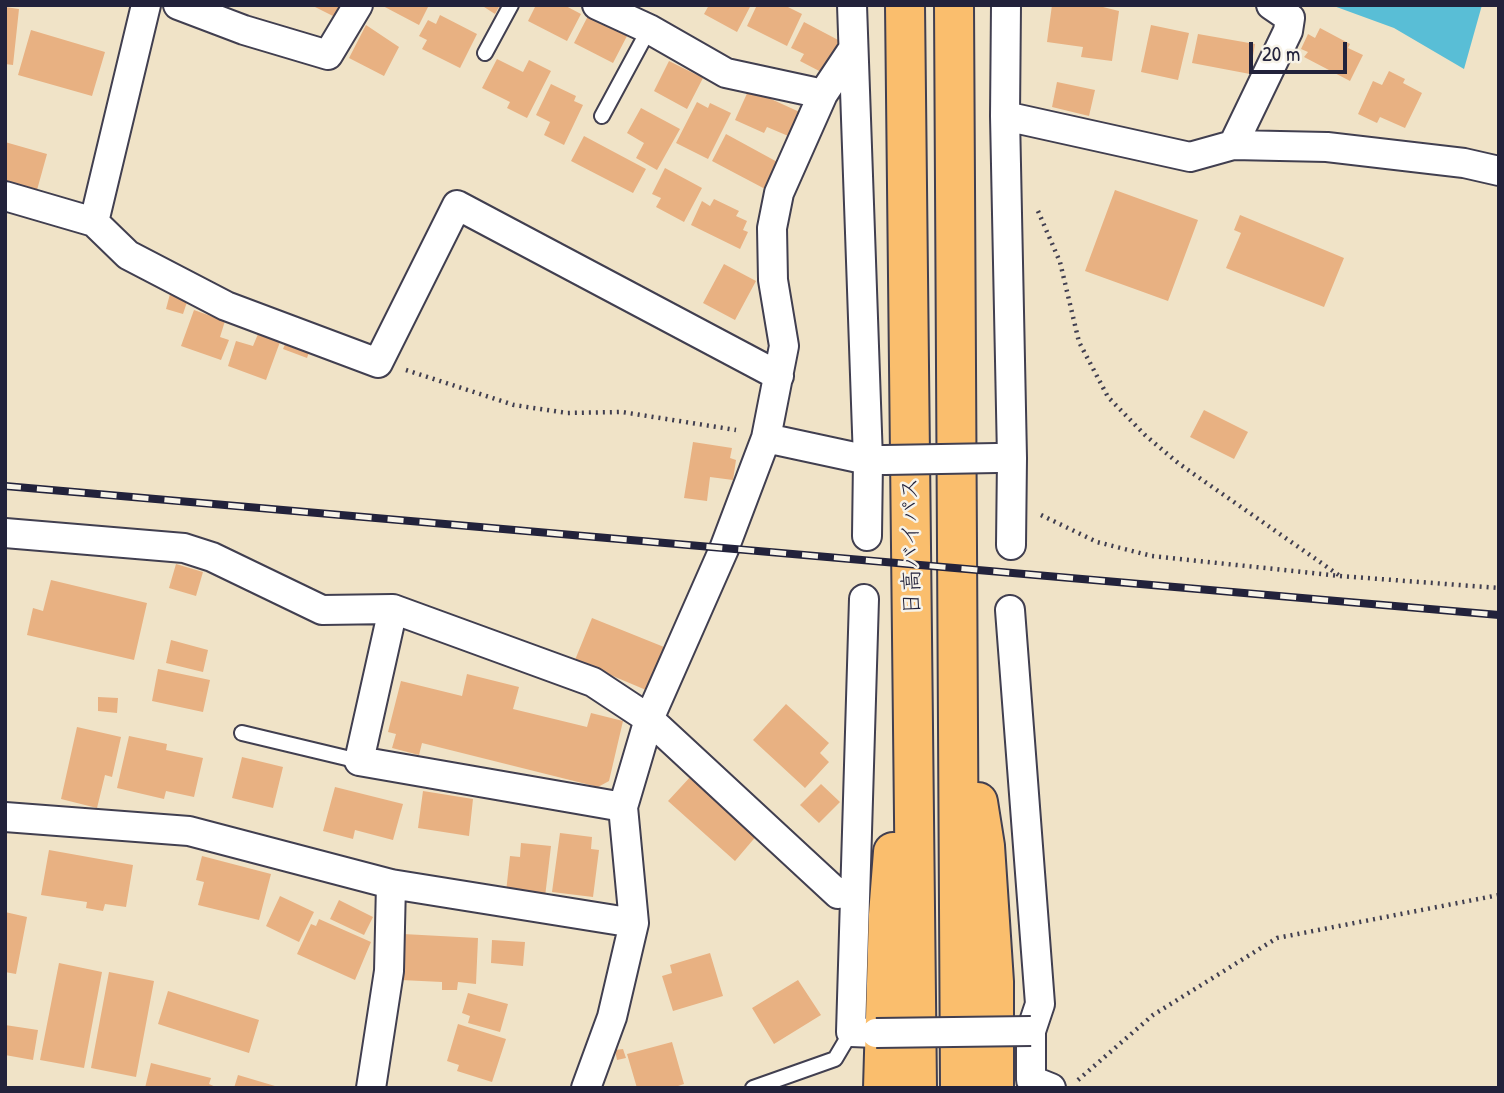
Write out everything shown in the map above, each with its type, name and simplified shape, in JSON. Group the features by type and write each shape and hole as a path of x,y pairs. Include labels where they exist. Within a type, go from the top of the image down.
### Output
{"highway":[{"name":"日高バイパス","path":"905,5 917,1088"},
{"name":"日高バイパス","path":"954,5 960,1088"},
{"path":"883,1088 888,915 913,621"},
{"path":"957,654 985,846 994,982 994,1088"}],"street":[{"path":"94,222 146,5"},
{"path":"178,5 244,30 328,55 358,5"},
{"path":"597,5 649,29 726,73 823,94"},
{"path":"852,5 876,460 867,536"},
{"path":"1006,5 1005,458 1011,501 1011,545"},
{"path":"1233,145 1288,31 1290,18 1271,5"},
{"path":"586,1088 619,991 634,923 623,807 649,719 724,549 765,438 779,376 784,346 773,280 772,229 779,193 823,94 853,49"},
{"path":"1005,116 1190,157 1233,145 1327,147 1464,163 1499,171"},
{"path":"5,196 94,222 128,255 226,306 378,363 457,205 779,376"},
{"path":"765,438 876,460 1005,458"},
{"path":"5,533 184,548 212,557 322,610 393,609 593,682 649,719 838,894"},
{"path":"864,599 864,1032 1031,1031"},
{"path":"393,609 359,761 623,807"},
{"path":"1010,610 1040,1004 1031,1031 1031,1080 1051,1088"},
{"path":"5,817 189,831 391,884 634,923"},
{"path":"371,1088 389,971 391,884"}],"lane":[{"path":"485,53 511,5"},
{"path":"602,116 649,29"},
{"path":"242,733 359,761"},
{"path":"752,1088 835,1059 864,1032"}],"path":[{"path":"1005,174 1036,206 1048,231 1060,262 1079,342 1108,397 1144,435 1178,463 1340,576"},
{"path":"378,363 514,405 567,413 622,412 712,424 765,438"},
{"path":"1011,501 1097,542 1152,556 1340,576 1499,588"},
{"path":"1069,1088 1153,1015 1277,938 1499,895"}],"water":[{"path":"1331,5 1482,5 1464,69 1394,28"}],"building":[{"path":"311,5 341,5 335,17"},
{"path":"381,5 429,5 419,25"},
{"path":"481,5 500,5 495,14"},
{"path":"536,5 564,5 581,14 567,41 528,21"},
{"path":"709,5 751,5 737,32 704,14"},
{"path":"757,5 784,5 802,14 787,46 747,26"},
{"path":"1052,5 1095,5 1119,11 1112,61 1081,57 1083,47 1047,42"},
{"path":"5,7 19,9 13,65 5,64"},
{"path":"440,15 477,34 460,68 422,49 427,40 419,36 428,20 436,24"},
{"path":"588,16 627,36 613,63 574,43"},
{"path":"804,22 842,42 825,74 800,61 804,54 791,48"},
{"path":"366,25 399,47 384,76 349,58"},
{"path":"1151,25 1189,33 1178,80 1141,72"},
{"path":"1320,28 1350,44 1348,48 1363,55 1350,81 1304,57 1308,52 1301,49 1308,34 1315,38"},
{"path":"31,30 105,52 92,96 18,75"},
{"path":"1198,34 1255,44 1250,74 1192,63"},
{"path":"497,59 523,72 529,60 551,71 527,118 507,108 510,102 482,88"},
{"path":"669,61 703,78 687,109 654,91"},
{"path":"1389,71 1405,79 1403,83 1422,93 1405,128 1380,117 1377,123 1358,114 1373,81 1382,85"},
{"path":"1057,82 1095,90 1089,116 1052,107"},
{"path":"551,84 576,96 574,101 583,105 564,145 544,135 550,122 536,115"},
{"path":"749,89 804,114 793,138 767,127 764,133 735,120"},
{"path":"697,102 708,108 710,103 731,113 708,159 676,143"},
{"path":"641,108 680,129 657,170 636,158 644,143 627,133"},
{"path":"726,134 781,164 767,190 712,161"},
{"path":"584,136 646,169 633,193 571,161"},
{"path":"5,142 47,154 37,190 5,181"},
{"path":"665,168 702,188 684,222 656,207 661,198 652,194"},
{"path":"1115,190 1198,220 1168,301 1085,271"},
{"path":"714,199 739,211 736,216 747,221 743,230 748,232 740,249 691,225 702,201 710,206"},
{"path":"1240,215 1344,258 1324,307 1226,268 1241,233 1234,230"},
{"path":"724,264 756,281 735,320 703,303"},
{"path":"170,294 188,299 183,314 166,309"},
{"path":"194,310 225,321 220,337 229,340 221,360 181,346"},
{"path":"258,334 280,342 266,380 228,366 236,341 253,346"},
{"path":"289,335 312,344 307,358 283,349"},
{"path":"1204,410 1248,432 1234,459 1190,437"},
{"path":"693,442 732,448 730,458 736,460 733,480 710,477 707,501 684,498"},
{"path":"176,564 203,572 196,596 169,588"},
{"path":"51,580 147,603 134,660 27,635 33,608 43,611"},
{"path":"592,618 664,647 646,690 575,660"},
{"path":"171,640 208,650 203,672 166,663"},
{"path":"158,669 210,680 203,712 152,701"},
{"path":"467,674 519,687 513,709 587,727 591,713 623,721 609,781 598,787 422,743 419,755 392,748 396,734 388,732 401,681 462,696"},
{"path":"98,697 118,698 117,713 98,711"},
{"path":"786,704 829,743 820,753 829,762 805,788 753,740"},
{"path":"77,727 121,737 112,777 105,775 97,808 61,799"},
{"path":"129,736 167,744 166,750 203,758 194,797 166,791 164,799 117,788"},
{"path":"242,757 283,767 273,808 232,798"},
{"path":"692,775 758,834 735,861 668,801"},
{"path":"821,784 840,802 819,823 800,805"},
{"path":"335,787 403,804 393,840 355,830 353,839 323,831"},
{"path":"423,791 473,799 469,836 418,828"},
{"path":"560,833 592,837 591,849 599,850 593,897 552,892"},
{"path":"521,843 551,846 545,897 506,892 510,856 520,857"},
{"path":"49,850 133,865 126,907 105,904 103,911 86,908 87,902 41,895"},
{"path":"202,856 271,874 259,920 198,905 204,882 196,880"},
{"path":"280,896 314,912 299,942 266,926"},
{"path":"339,900 373,917 364,935 330,919"},
{"path":"5,912 27,917 16,974 5,972"},
{"path":"319,919 371,942 355,980 297,954 311,924 316,926"},
{"path":"403,934 478,938 476,984 458,982 457,990 442,990 442,982 401,980"},
{"path":"492,940 525,942 523,966 491,963"},
{"path":"710,953 723,996 673,1011 662,976 672,973 670,965"},
{"path":"59,963 102,972 84,1068 40,1060"},
{"path":"109,972 154,981 136,1077 91,1068"},
{"path":"798,980 821,1015 774,1044 752,1008"},
{"path":"168,991 259,1020 249,1053 158,1024"},
{"path":"468,993 508,1004 500,1032 468,1023 470,1016 462,1013"},
{"path":"458,1024 506,1039 492,1082 457,1071 459,1065 447,1061"},
{"path":"5,1025 38,1030 33,1060 5,1055"},
{"path":"672,1042 684,1084 672,1088 637,1088 627,1054"},
{"path":"623,1049 626,1058 617,1060 615,1050"},
{"path":"151,1063 211,1078 209,1084 218,1088 145,1088"},
{"path":"238,1075 275,1086 275,1088 234,1088"}],"railway":[{"path":"5,486 1499,615"}]}
